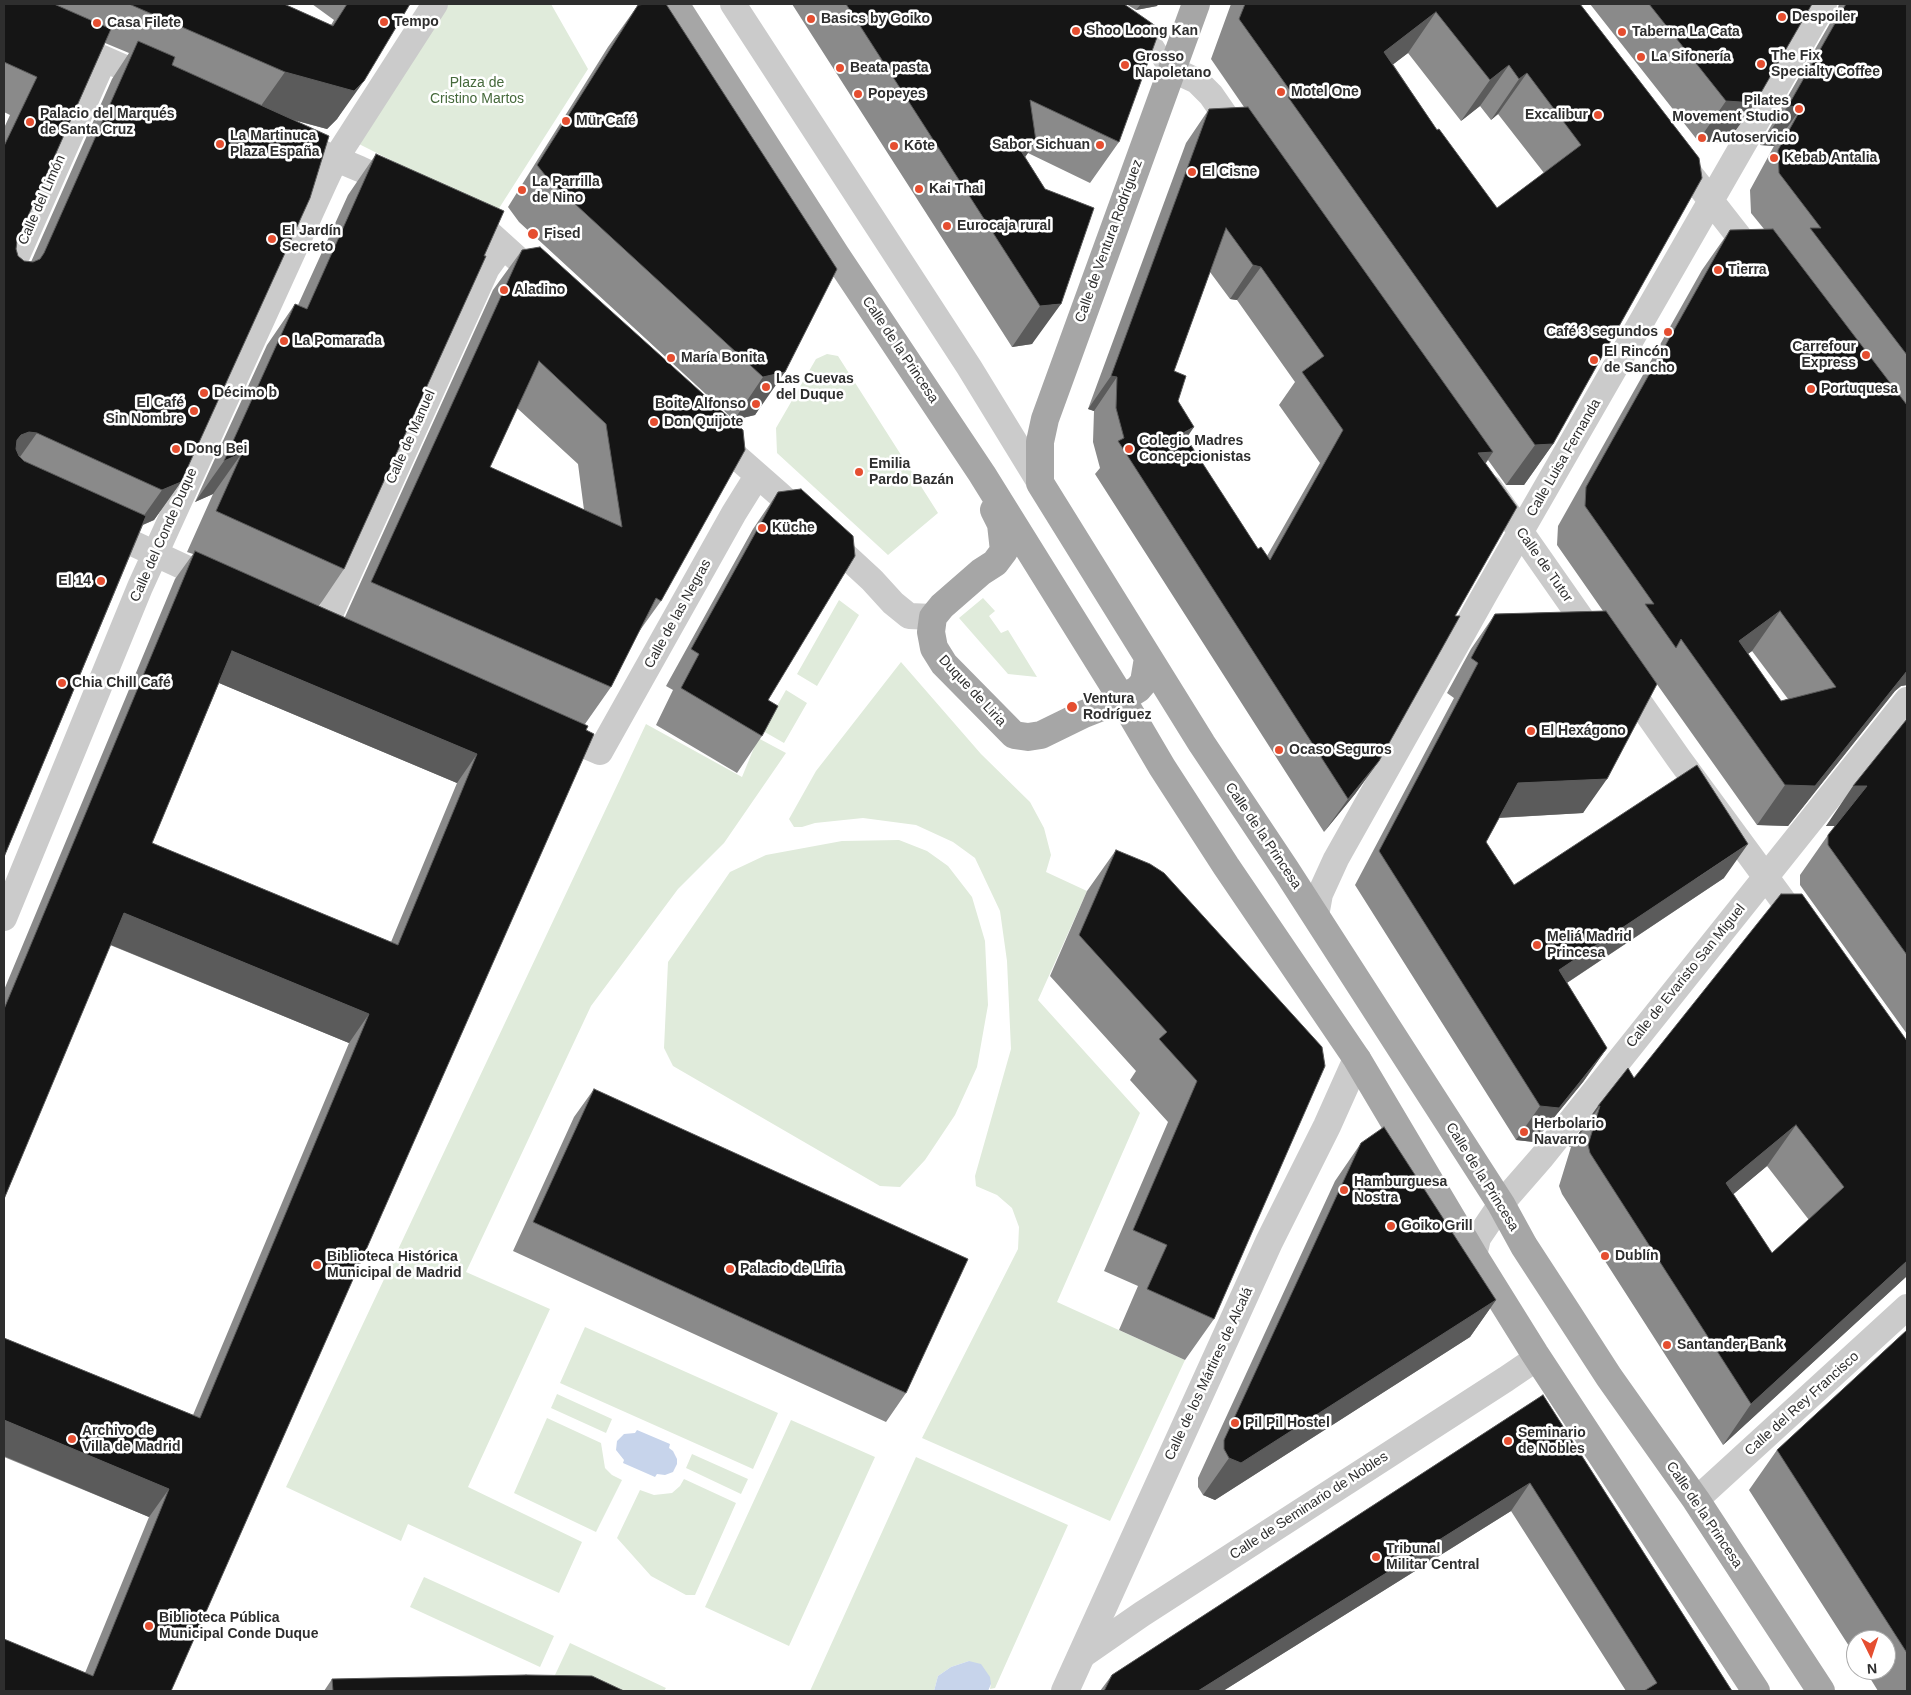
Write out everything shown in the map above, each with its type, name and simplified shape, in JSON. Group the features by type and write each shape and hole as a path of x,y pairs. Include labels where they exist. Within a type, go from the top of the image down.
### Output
{"main road":[{"name":"Calle de la Princesa","path":"675,4 836,255 982,474 1122,699 1162,767 1226,866 1357,1059 1474,1256 1535,1354 1756,1691"},
{"name":"Calle de Ventura Rodríguez","path":"1040,483 1040,442 1045,419 1196,4"},
{"path":"933,617 942,606 994,563 1004,551 1001,524 988,497 982,474"},
{"name":"Calle de la Princesa","path":"1040,483 1202,744 1316,916 1501,1204 1524,1246 1609,1377 1696,1500 1821,1691"},
{"name":"Duque de Liria","path":"933,617 931,632 934,648 944,664 1014,735 1028,737 1041,735 1084,714 1122,699"},
{"path":"1122,699 1138,689 1144,682 1148,658"}],"street":[{"path":"336,158 435,4"},
{"name":"Calle de la Princesa","path":"733,4 969,367 1040,483"},
{"path":"1091,4 1152,43 1171,73 1184,75 1197,82 1211,95 1257,160"},
{"name":"Calle Luisa Fernanda","path":"1316,916 1320,894 1336,859 1824,4"},
{"path":"4,15 175,90"},
{"name":"Calle del Limón","path":"4,285 104,59"},
{"path":"273,133 336,158 473,222 490,234 561,298"},
{"path":"1664,140 1770,277"},
{"name":"Calle del Conde Duque","path":"4,918 155,554 336,158"},
{"name":"Calle de Manuel","path":"323,630 487,268 503,246"},
{"path":"698,422 872,580 893,603 909,616 933,617"},
{"name":"Calle de Tutor","path":"1476,468 1678,759 1817,947"},
{"name":"Calle de las Negras","path":"538,725 600,752 734,513 757,476"},
{"path":"81,519 235,590"},
{"name":"Calle de Evaristo San Miguel","path":"1474,1256 1478,1238 1501,1204 1542,1157 1907,700"},
{"name":"Calle de los Mártires de Alcalá","path":"1065,1691 1270,1242 1328,1126 1357,1059"},
{"name":"Calle del Rey Francisco","path":"1696,1500 1907,1308"},
{"name":"Calle de Seminario de Nobles","path":"1080,1657 1150,1609 1506,1379 1531,1362 1535,1354"}],"green space":[{"name":"Plaza de Cristino Martos","path":"433,4 551,4 588,69 496,213 353,141"},
{"path":"827,354 838,356 938,513 888,555 777,453 776,428 816,359"},
{"path":"983,598 995,611 989,616 1001,633 1008,630 1037,677 1008,674 959,618"},
{"path":"839,600 859,615 817,686 797,674"},
{"path":"901,662 981,754 1030,802 1044,828 1051,855 1046,872 1087,891 1038,1000 1140,1113 1057,1302 1185,1360 1110,1521 922,1438 1018,1249 1019,1227 1012,1208 997,1195 976,1186 975,1176 1011,1049 1007,961 1000,911 975,858 953,842 916,825 863,818 794,827 789,819 816,771"},
{"path":"786,690 807,703 784,743 763,731"},
{"path":"646,724 742,777 758,738 786,753 724,843 678,889 591,1006 466,1272 550,1309 468,1487 582,1542 559,1593 408,1524 401,1541 286,1487"},
{"path":"899,840 927,851 948,866 972,897 985,941 988,1005 977,1067 955,1115 925,1160 900,1187 880,1186 673,1066 664,1048 668,962 730,872 766,855 842,841"},
{"path":"585,1327 778,1413 753,1469 560,1383"},
{"path":"557,1394 612,1419 606,1433 551,1408"},
{"path":"547,1418 601,1443 605,1468 612,1475 622,1480 596,1532 514,1493"},
{"path":"791,1420 875,1457 789,1646 705,1607"},
{"path":"692,1454 748,1479 741,1494 686,1468"},
{"path":"916,1457 1068,1525 995,1688 990,1689 991,1684 969,1661 951,1667 938,1676 934,1691 810,1691"},
{"path":"684,1479 736,1503 695,1595 686,1595 651,1576 617,1538 640,1490 654,1495 672,1493 680,1486"},
{"path":"424,1577 554,1636 540,1667 410,1607"},
{"path":"570,1643 666,1688 664,1691 591,1691 555,1675"}],"water":[{"path":"637,1430 670,1444 669,1448 677,1459 673,1472 665,1475 657,1474 655,1477 623,1463 624,1460 616,1450 617,1441 624,1434 635,1433"},
{"path":"969,1661 981,1664 990,1677 991,1684 988,1691 934,1691 938,1676 951,1667"}],"building":[{"path":"4,4 54,4 111,29 17,241 16,249 18,256 24,261 33,262 40,259 44,253 138,41 175,57 172,65 329,136 310,198 181,482 162,490 37,433 29,432 21,435 17,440 16,449 24,461 146,516 4,857 4,146 37,77 4,62"},
{"path":"129,4 284,4 333,26 347,4 410,4 364,81 354,91 285,72"},
{"path":"666,4 837,269 785,372 763,377 549,180 537,165 638,5"},
{"path":"846,4 1124,4 1160,29 1119,142 1030,100 1036,141 1021,151 1045,189 1094,208 1061,304 1040,306"},
{"path":"1245,4 1580,4 1699,158 1702,178 1553,444 1535,445 1288,97 1294,96 1239,19","holes":["1436,12 1490,80 1509,65 1519,79 1527,73 1581,145 1497,208 1439,129 1437,130 1384,52"]},
{"path":"1649,4 1812,4 1755,103 1726,101"},
{"path":"1846,4 1907,4 1907,355 1810,228 1821,228 1779,173 1778,150 1802,107 1788,106"},
{"path":"1248,107 1493,452 1478,453 1517,507 1455,616 1460,616 1379,761 1348,799 1118,441 1124,438 1116,408 1117,377 1111,376 1209,109","holes":["1226,228 1253,265 1261,267 1324,356 1302,372 1343,430 1270,560 1261,547 1258,549 1183,433 1194,427 1178,401 1186,376 1174,371"]},
{"path":"376,154 504,211 484,256 486,256 344,569 216,511 242,453 224,461 295,304 307,309"},
{"path":"1773,229 1907,405 1907,671 1815,786 1785,785 1681,639 1676,648 1645,604 1654,604 1585,506 1586,487 1730,230","holes":["1780,611 1836,687 1781,701 1739,641"]},
{"path":"540,247 743,430 745,450 661,601 656,598 611,687 371,582 522,250","holes":["539,361 606,424 622,527 490,467"]},
{"path":"801,489 853,536 855,556 768,700 778,706 762,736 681,688 699,654 691,649 778,492"},
{"path":"195,551 588,726 586,730 594,734 171,1691 4,1691 4,1639 93,1676 169,1489 4,1420 4,1338 200,1418 369,1014 124,913 4,1199 4,1009","holes":["232,651 477,754 398,945 152,843"]},
{"path":"1606,611 1657,684 1607,779 1518,783 1486,842 1514,885 1697,765 1748,844 1559,970 1607,1048 1559,1108 1540,1106 1379,851 1478,663 1471,658 1495,614"},
{"path":"1907,719 1907,955 1828,845 1828,835 1867,786 1853,786"},
{"path":"1116,850 1150,864 1164,873 1322,1047 1325,1066 1214,1319 1147,1289 1167,1245 1133,1230 1197,1081 1159,1039 1167,1032 1079,935"},
{"path":"1781,894 1802,894 1907,1041 1907,1261 1751,1404 1590,1153 1588,1145 1600,1106 1598,1106 1628,1068 1634,1078","holes":["1796,1125 1844,1187 1772,1253 1726,1183"]},
{"name":"Palacio de Liria","path":"594,1089 968,1259 906,1393 533,1222"},
{"path":"1384,1127 1496,1300 1241,1463 1229,1458 1224,1449 1224,1440 1361,1143"},
{"path":"1907,1330 1907,1653 1896,1636 1896,1630 1892,1630 1777,1450"},
{"name":"Tribunal Militar Central","path":"1543,1395 1732,1691 1644,1691 1657,1683 1530,1483 1198,1691 1104,1691 1112,1675"},
{"path":"526,1675 592,1676 624,1691 333,1691 332,1679"}],"place":[{"name":"Despoiler","path":"1782,17"},
{"name":"Basics by Goiko","path":"811,19"},
{"name":"Tempo","path":"384,22"},
{"name":"Casa Filete","path":"97,23"},
{"name":"Shoo Loong Kan","path":"1076,31"},
{"name":"Taberna La Cata","path":"1622,32"},
{"name":"La Sifonería","path":"1641,57"},
{"name":"The Fix Specialty Coffee","path":"1761,64"},
{"name":"Grosso Napoletano","path":"1125,65"},
{"name":"Beata pasta","path":"840,68"},
{"name":"Motel One","path":"1281,92"},
{"name":"Popeyes","path":"858,94"},
{"name":"Pilates Movement Studio","path":"1799,109"},
{"name":"Excalibur","path":"1598,115"},
{"name":"Mür Café","path":"566,121"},
{"name":"Palacio del Marqués de Santa Cruz","path":"30,122"},
{"name":"Autoservicio","path":"1702,138"},
{"name":"La Martinuca Plaza España","path":"220,144"},
{"name":"Sabor Sichuan","path":"1100,145"},
{"name":"Kōte","path":"894,146"},
{"name":"Kebab Antalia","path":"1774,158"},
{"name":"El Cisne","path":"1192,172"},
{"name":"Kai Thai","path":"919,189"},
{"name":"La Parrilla de Nino","path":"522,190"},
{"name":"Eurocaja rural","path":"947,226"},
{"name":"Fised","path":"533,234"},
{"name":"El Jardín Secreto","path":"272,239"},
{"name":"Tierra","path":"1718,270"},
{"name":"Aladino","path":"504,290"},
{"name":"Café 3 segundos","path":"1668,332"},
{"name":"La Pomarada","path":"284,341"},
{"name":"Carrefour Express","path":"1866,355"},
{"name":"María Bonita","path":"671,358"},
{"name":"El Rincón de Sancho","path":"1594,360"},
{"name":"Las Cuevas del Duque","path":"766,387"},
{"name":"Portuquesa","path":"1811,389"},
{"name":"Décimo b","path":"204,393"},
{"name":"Boite Alfonso","path":"756,404"},
{"name":"El Café Sin Nombre","path":"194,411"},
{"name":"Don Quijote","path":"654,422"},
{"name":"Dong Bei","path":"176,449"},
{"name":"Colegio Madres Concepcionistas","path":"1129,449"},
{"name":"Emilia Pardo Bazán","path":"859,472"},
{"name":"Küche","path":"762,528"},
{"name":"El 14","path":"101,581"},
{"name":"Chia Chill Café","path":"62,683"},
{"name":"Ventura Rodríguez","path":"1072,707"},
{"name":"El Hexágono","path":"1531,731"},
{"name":"Ocaso Seguros","path":"1279,750"},
{"name":"Meliá Madrid Princesa","path":"1537,945"},
{"name":"Herbolario Navarro","path":"1524,1132"},
{"name":"Hamburguesa Nostra","path":"1344,1190"},
{"name":"Goiko Grill","path":"1391,1226"},
{"name":"Dublín","path":"1605,1256"},
{"name":"Biblioteca Histórica Municipal de Madrid","path":"317,1265"},
{"name":"Palacio de Liria","path":"730,1269"},
{"name":"Santander Bank","path":"1667,1345"},
{"name":"Pil Pil Hostel","path":"1235,1423"},
{"name":"Archivo de Villa de Madrid","path":"72,1439"},
{"name":"Seminario de Nobles","path":"1508,1441"},
{"name":"Tribunal Militar Central","path":"1376,1557"},
{"name":"Biblioteca Pública Municipal Conde Duque","path":"149,1626"}]}
